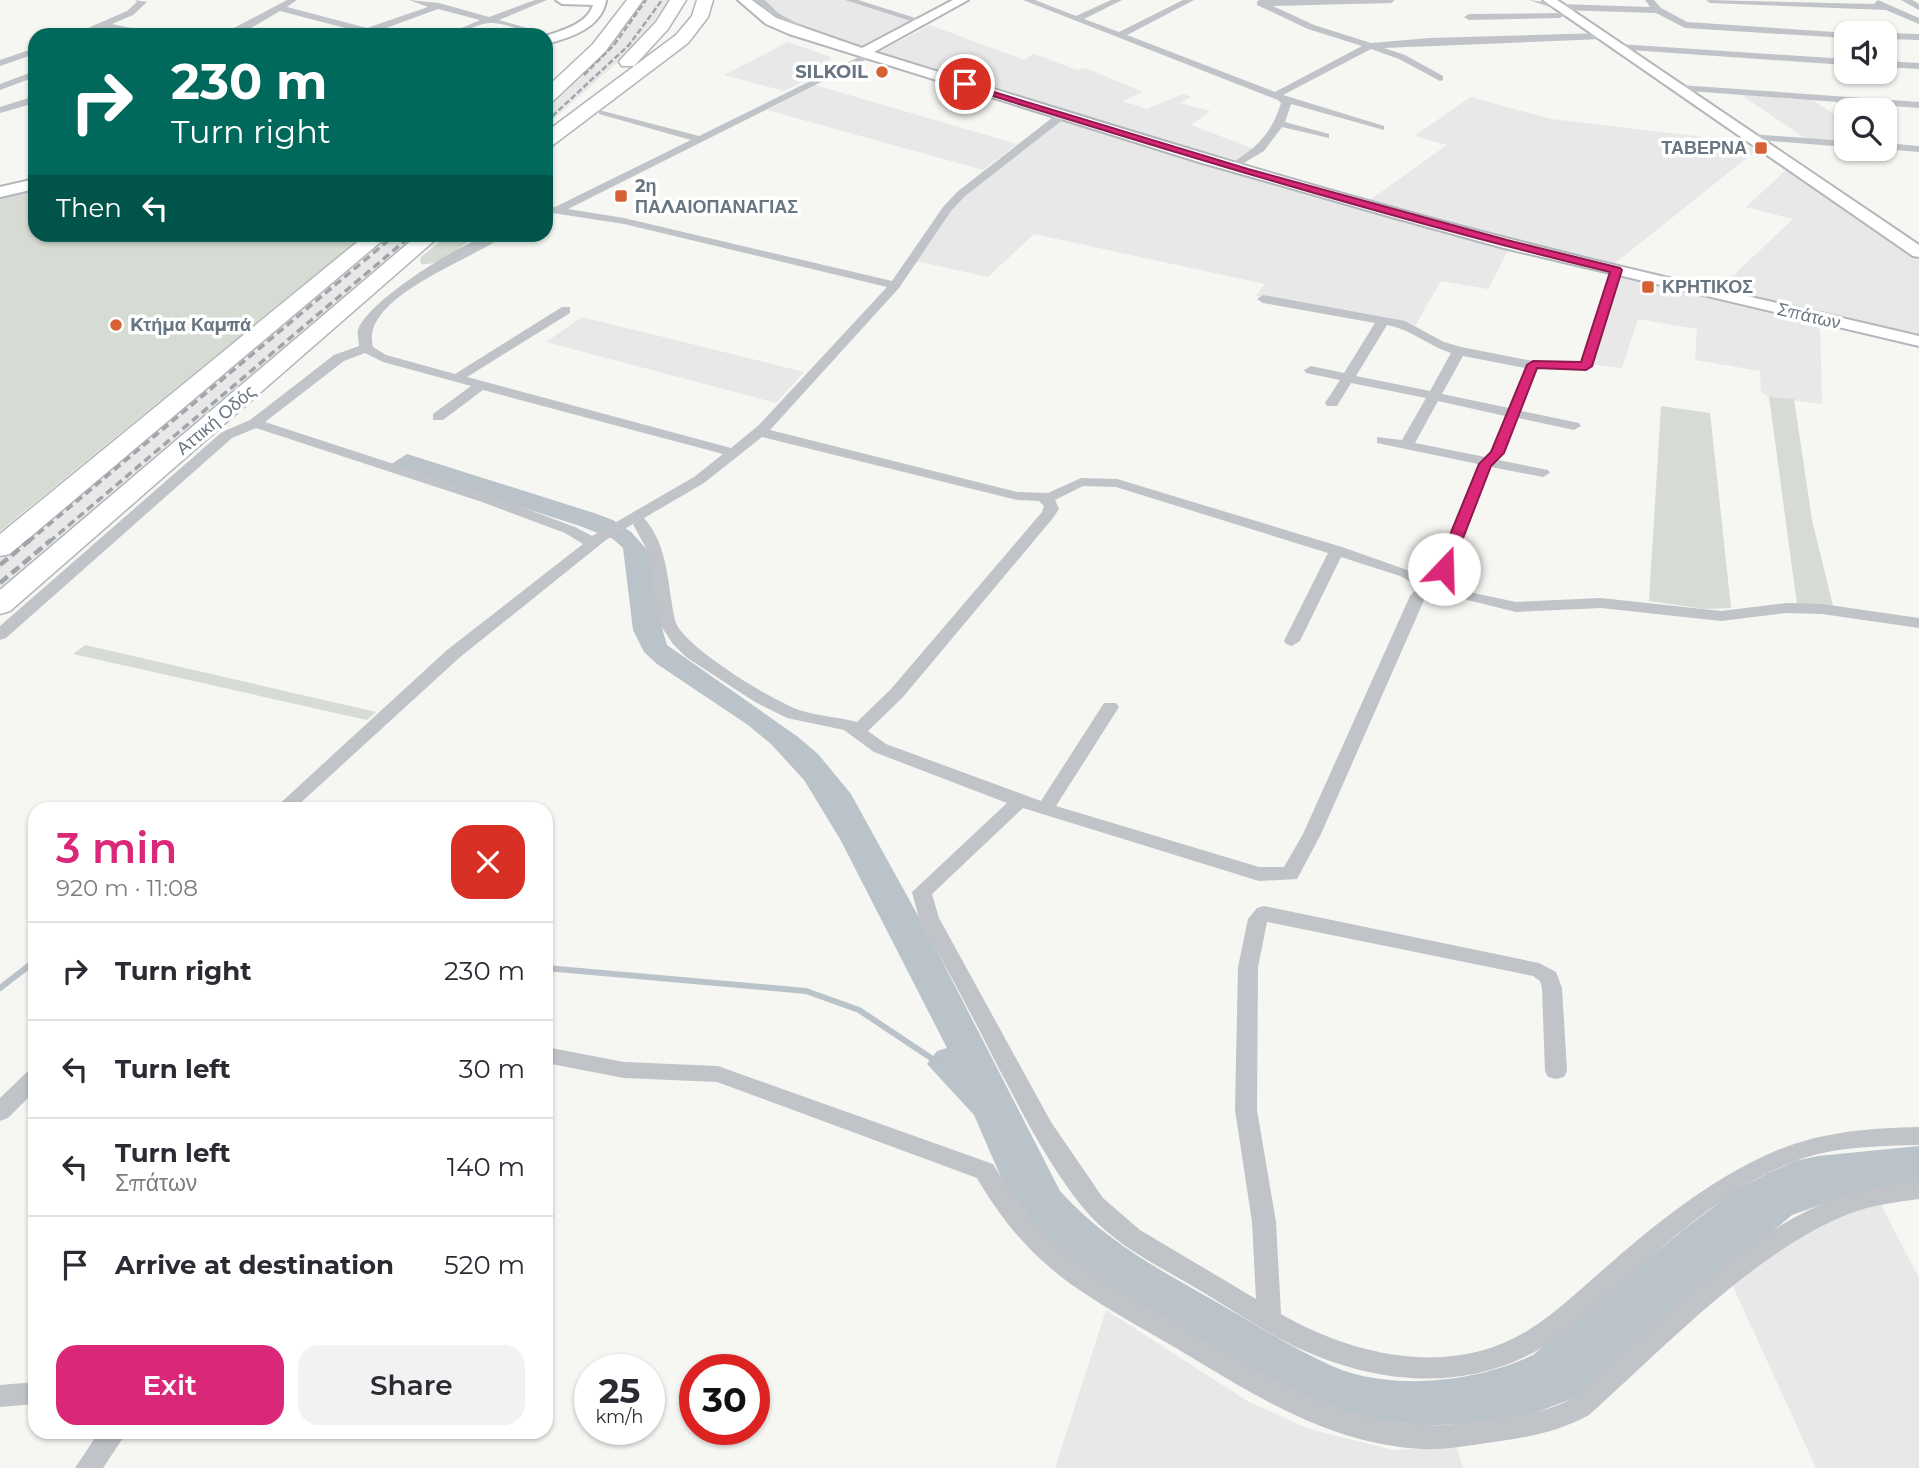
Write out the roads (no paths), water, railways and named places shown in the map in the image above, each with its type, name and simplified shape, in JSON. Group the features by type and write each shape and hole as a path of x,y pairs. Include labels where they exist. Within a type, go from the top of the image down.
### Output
{"highway":[{"path":"553,88 611,20 615,0"},
{"path":"553,90 599,48 635,0"},
{"path":"553,128 635,55 662,25 678,0"},
{"path":"553,136 682,39 696,24 704,5"},
{"name":"Αττική Οδός","path":"0,548 370,242"},
{"name":"Αττική Οδός","path":"0,605 423,242"},
{"path":"0,617 37,573"}],"main road":[{"path":"553,35 589,21 599,10 600,0 562,0"},
{"name":"Σπάτων","path":"734,0 751,15 775,29 1232,167 1504,243 1919,341"},
{"name":"Σπάτων","path":"744,0 782,27 863,56"},
{"path":"863,56 961,0"},
{"path":"1562,5 1602,36 1919,253"},
{"path":"0,192 28,186"}],"street":[{"path":"97,28 139,9 143,2 139,0"},
{"path":"239,28 281,9 293,0"},
{"path":"413,0 520,28"},
{"path":"377,28 455,0"},
{"path":"468,28 543,0"},
{"path":"553,210 863,56 853,47 794,26 775,15 760,0"},
{"path":"849,0 923,22"},
{"path":"1027,0 1279,96 1380,128"},
{"path":"1076,19 1118,0"},
{"path":"1119,34 1190,0"},
{"path":"1257,1 1391,0"},
{"path":"1533,0 1562,5 1658,10"},
{"path":"1649,0 1658,10 1685,25 1834,35"},
{"path":"1710,0 1888,7"},
{"path":"1872,0 1919,21"},
{"path":"1905,0 1919,7"},
{"path":"1257,1 1311,27 1402,57 1440,78"},
{"path":"1784,4 1804,15"},
{"path":"1469,18 1520,17 1562,5"},
{"path":"281,9 356,28"},
{"path":"1520,17 1545,38"},
{"path":"1816,22 1834,31"},
{"path":"105,25 117,28"},
{"path":"1279,96 1370,46 1418,41 1602,36"},
{"path":"1897,36 1919,37"},
{"path":"1619,47 1834,61"},
{"path":"0,63 28,53"},
{"path":"1897,64 1919,66"},
{"path":"0,86 28,76"},
{"path":"1680,88 1919,105"},
{"path":"1232,167 1261,150 1278,123 1286,103 1279,96"},
{"path":"0,110 28,101"},
{"path":"603,112 700,139"},
{"path":"291,802 453,654 597,540 699,480 760,432 895,285 947,209 961,194 1057,114"},
{"path":"1278,123 1325,136"},
{"path":"1750,137 1834,143"},
{"path":"1897,147 1919,149"},
{"path":"553,212 593,216 895,285"},
{"path":"484,242 442,262 394,298 368,324 362,336 372,354 735,453"},
{"path":"1263,299 1401,324 1439,345 1459,351 1533,365 1586,366 1616,270"},
{"path":"457,378 566,310"},
{"path":"1332,403 1383,321"},
{"path":"0,635 227,435 255,423 339,358 367,348"},
{"path":"1407,444 1459,351"},
{"path":"631,521 644,525 652,539 667,623 679,641 716,669 784,710 803,718 850,726 880,748 1020,801 1259,874 1290,874 1312,834 1412,608 1428,582 1444,569 1485,464 1497,453 1533,365"},
{"path":"1311,370 1574,426"},
{"path":"438,417 481,385"},
{"path":"255,423 487,499 597,540"},
{"path":"760,432 1017,496 1044,498 1081,482 1117,483 1337,550 1428,582 1446,592 1516,607 1601,603 1720,616 1787,608 1822,609 1919,623"},
{"path":"1382,440 1544,473"},
{"path":"858,731 897,693 1048,515 1052,509 1051,504 1044,498"},
{"path":"1292,641 1337,550"},
{"path":"1045,809 1110,708"},
{"path":"1020,801 922,892 929,918 1054,1151 1098,1209 1174,1263 1306,1340 1360,1359 1398,1366 1431,1369 1489,1362 1509,1355 1538,1337 1636,1255 1731,1183 1788,1154 1872,1138 1919,1136"},
{"path":"1269,1319 1264,1222 1245,1110 1248,967 1258,919 1264,913 1539,970 1549,977 1552,988 1556,1071"},
{"path":"553,1056 624,1070 718,1074 985,1171 1000,1197 1039,1245 1075,1274 1120,1304 1250,1381 1311,1413 1359,1426 1421,1437 1555,1422 1580,1407 1735,1270 1791,1230 1844,1203 1871,1196 1919,1190"},
{"path":"0,1112 28,1085"},
{"path":"0,1396 28,1394"},
{"path":"88,1468 109,1439"}],"waterway":[{"path":"0,988 28,966"},
{"path":"553,969 806,991 859,1010 934,1060"}],"railway":[{"path":"584,75 614,45 646,0"},
{"path":"553,116 629,45 662,0"},
{"path":"28,542 386,242"},
{"path":"49,542 404,242"},
{"path":"0,565 30,540"},
{"path":"0,583 51,540"}],"place":[{"name":"SILKOIL","path":"882,72"},
{"name":"ΤΑΒΕΡΝΑ","path":"1761,148"},
{"name":"2η ΠΑΛΑΙΟΠΑΝΑΓΙΑΣ","path":"621,196"},
{"name":"ΚΡΗΤΙΚΟΣ","path":"1648,287"},
{"name":"Kτήμα Καμπά","path":"116,325"}]}
